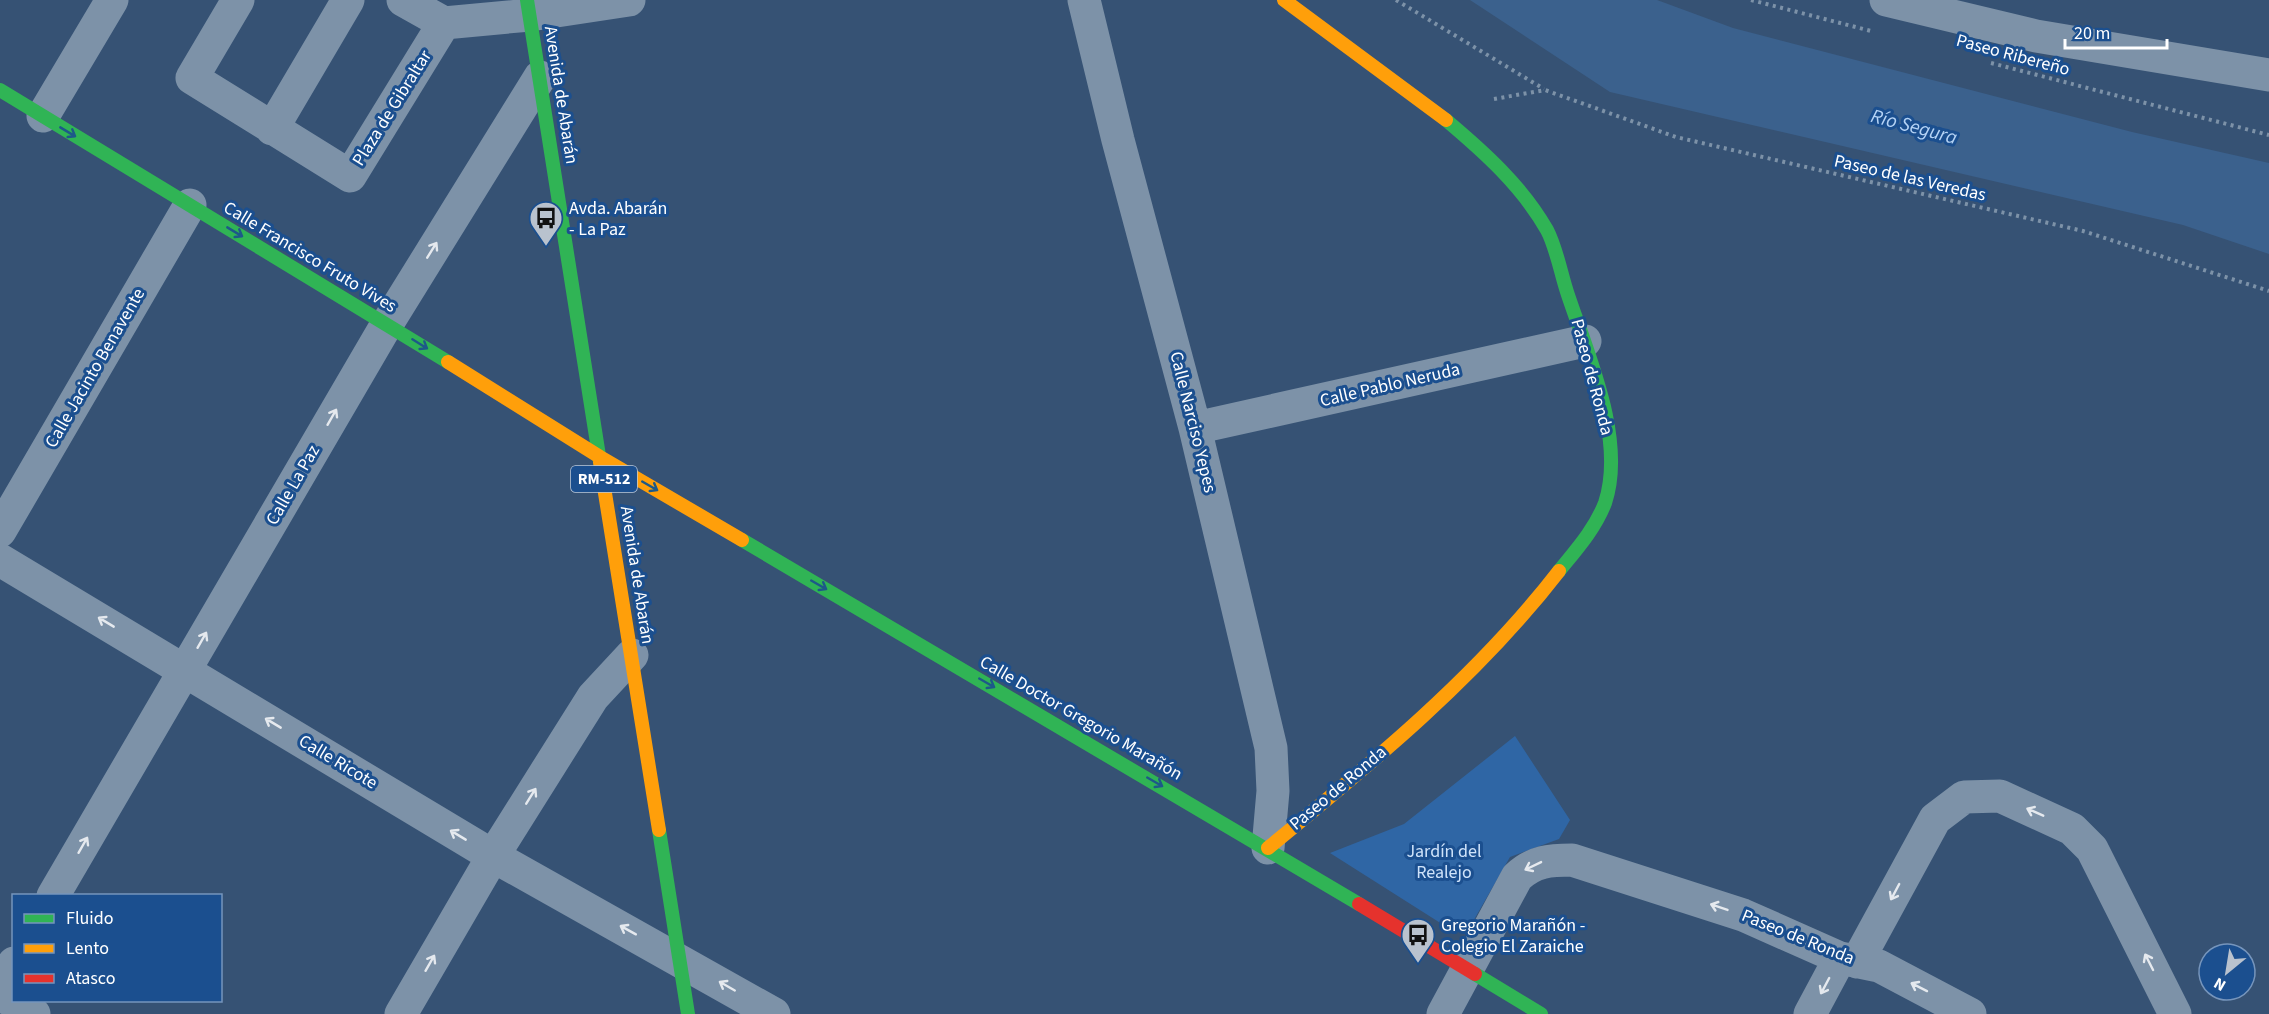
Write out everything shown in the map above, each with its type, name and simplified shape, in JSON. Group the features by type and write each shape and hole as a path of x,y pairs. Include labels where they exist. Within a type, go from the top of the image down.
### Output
{"street":[{"path":"43,116 111,0"},
{"name":"Plaza de Gibraltar","path":"238,0 192,78 350,177 444,23"},
{"path":"272,129 348,0"},
{"path":"403,0 444,23 529,8 628,0"},
{"name":"Calle Narciso Yepes","path":"1084,0 1118,140 1196,428 1271,748 1273,791 1268,848"},
{"name":"Paseo de Ronda","path":"1268,848 1344,786 1455,685 1521,620 1591,531 1605,502 1611,459 1607,423 1585,341 1547,231 1497,163 1435,110 1284,0"},
{"path":"1886,0 2036,36 2269,75"},
{"name":"Avenida de Abarán","path":"529,8 688,1014"},
{"name":"Calle La Paz","path":"54,894 387,324 540,78"},
{"name":"Calle Francisco Fruto Vives","path":"0,90 387,324 600,457"},
{"name":"Calle Jacinto Benavente","path":"0,531 190,205"},
{"name":"Calle Pablo Neruda","path":"1196,428 1585,341"},
{"name":"Calle Doctor Gregorio Marañón","path":"600,457 1268,848 1541,1014"},
{"name":"Calle Ricote","path":"0,560 186,669 493,856 679,958 774,1014"},
{"path":"401,1014 493,856 593,697 632,654"},
{"path":"1810,1014 1849,960 1935,819 1964,797 2000,796 2072,829 2092,849 2175,1014"},
{"name":"Paseo de Ronda","path":"1443,1014 1517,876 1530,865 1549,860 1572,860 1598,867 1743,915 1849,960 1879,966 1970,1014"},
{"path":"0,986 12,966"},
{"path":"13,1002 33,1014"}],"path":[{"name":"Paseo de las Veredas","path":"1396,0 1545,90 1676,137 2082,231 2269,291"},
{"path":"1751,0 1875,33"},
{"name":"Paseo Ribereño","path":"1987,62 2269,135"},
{"name":"Paseo de las Veredas","path":"1494,99 1545,90"}],"green space":[{"name":"Jardín del Realejo","path":"1515,736 1570,820 1559,839 1510,857 1471,925 1453,931 1330,853 1404,824"}],"water":[{"name":"Río Segura","path":"1470,0 1657,0 1733,28 2132,132 2269,163 2269,254 2183,225 1610,92"}],"traffic: fast":[{"path":"527,0 600,462"},
{"path":"0,90 448,362"},
{"path":"1446,120 1488,157 1514,184 1547,230 1554,245 1565,287 1602,398 1611,452 1610,478 1605,503 1591,530 1559,571"},
{"path":"742,540 1359,904"},
{"path":"659,830 688,1014"},
{"path":"1475,974 1541,1014"}],"traffic: slow":[{"path":"1284,0 1446,120"},
{"path":"448,362 600,457 742,540"},
{"path":"600,462 659,830"},
{"path":"1268,848 1346,784 1458,683 1494,647 1559,571"}],"traffic: jam":[{"path":"1359,904 1475,974"}],"place":[{"name":"Avda. Abarán - La Paz","path":"546,247"},
{"name":"Gregorio Marañón - Colegio El Zaraiche","path":"1418,964"}]}
